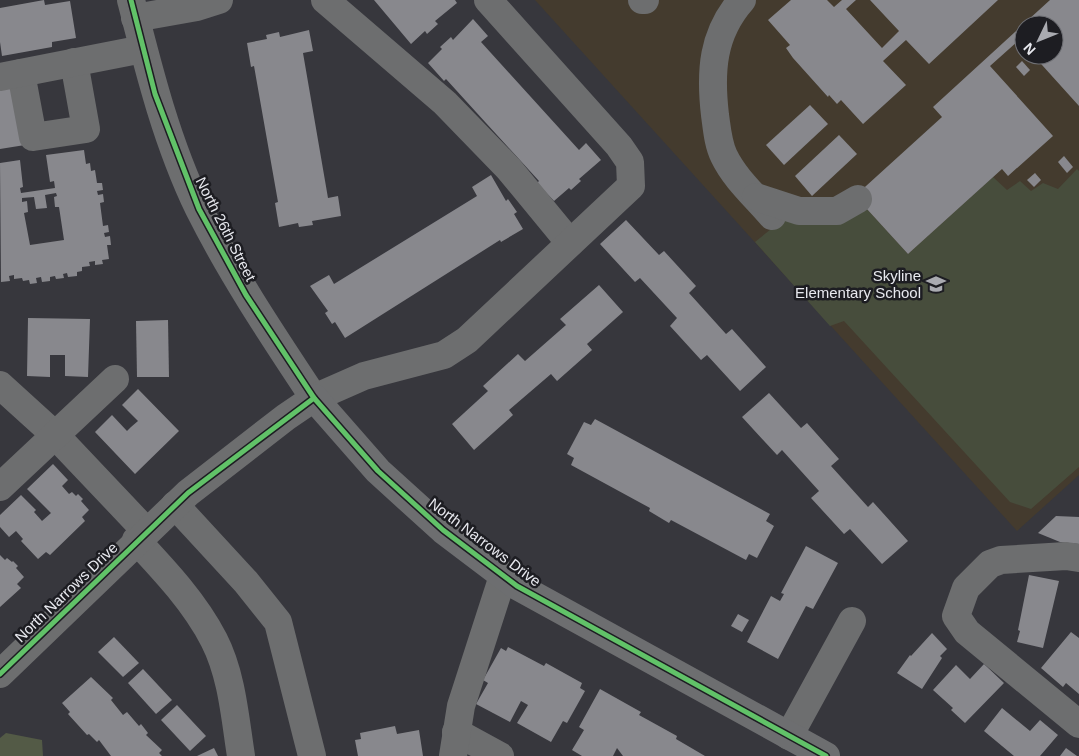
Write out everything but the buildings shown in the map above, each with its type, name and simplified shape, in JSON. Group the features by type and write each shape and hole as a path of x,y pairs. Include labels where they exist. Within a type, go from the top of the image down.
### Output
{"main road":[{"name":"North Narrows Drive","path":"314,398 378,471 443,530 503,576 602,634 826,756"}],"street":[{"path":"133,9 197,7 219,0"},
{"path":"325,0 445,103 508,169 570,243"},
{"path":"314,398 364,376 444,355 467,340 631,186 630,162 619,146 488,0"},
{"path":"742,0 729,16 721,32 713,67 717,135 724,156 735,174 764,207 799,211 837,211 858,199"},
{"name":"North 26th Street","path":"133,9 155,94 199,209 246,295 314,398"},
{"path":"74,62 86,130 33,138 10,75 74,62 143,49"},
{"path":"0,487 115,379"},
{"path":"0,385 56,435 141,536 198,613 215,641 231,696 242,756"},
{"name":"North Narrows Drive","path":"0,674 174,505 314,398"},
{"path":"174,505 246,582 278,622 312,756"},
{"path":"1079,558 1066,556 1001,560 990,564 966,588 956,616 966,632 1079,724"},
{"path":"500,756 454,744 461,706 503,576"},
{"path":"789,736 852,621"}],"shaded area":[{"name":"Skyline Elementary School","path":"535,0 1079,0 1079,475 1017,531"}],"green space":[{"path":"1077,169 1079,171 1079,467 1031,509 1010,502 844,321 830,326 755,242 781,221 863,205 908,254 993,177 1007,190 1020,181 1031,191 1043,183 1058,189"},
{"path":"6,733 42,740 43,756 0,756 0,738"}],"cycle path":[{"path":"131,0 155,94 199,209 246,295 314,398 378,471 443,530 517,586 826,756"},
{"path":"0,674 188,493 314,398"}],"place":[{"name":"Skyline Elementary School","path":"936,284"}]}
